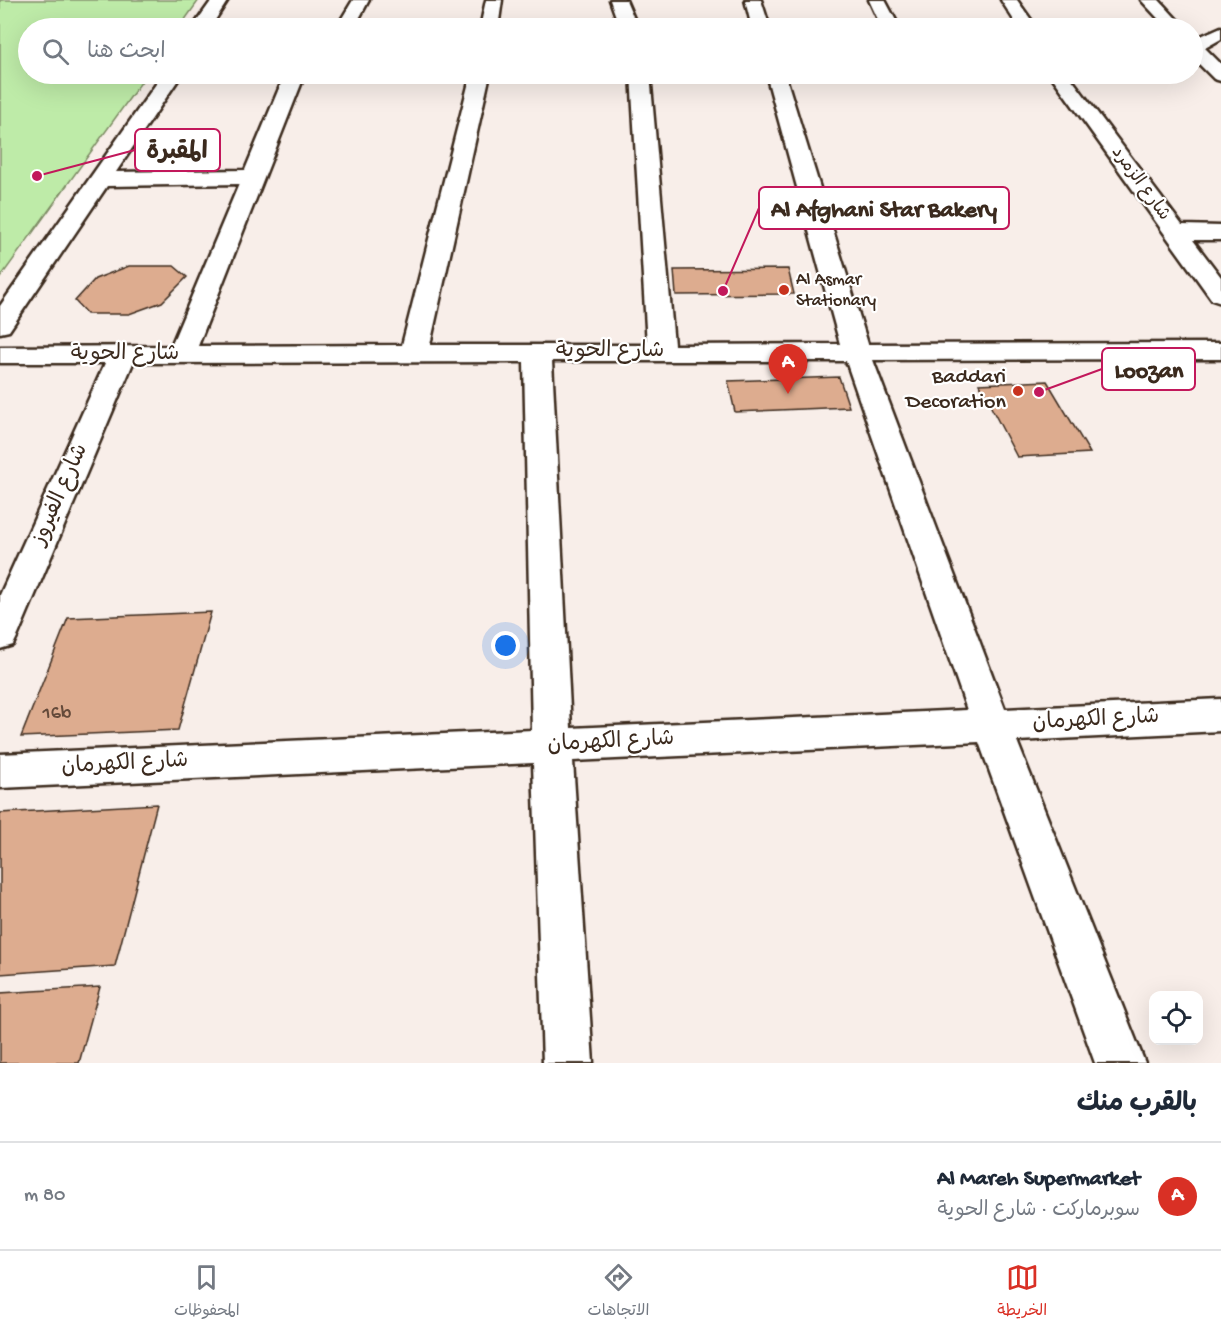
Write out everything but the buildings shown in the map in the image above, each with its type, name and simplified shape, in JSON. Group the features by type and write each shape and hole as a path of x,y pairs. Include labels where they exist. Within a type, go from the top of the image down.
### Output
{"street":[{"path":"208,18 220,0"},
{"path":"351,18 361,0"},
{"path":"491,18 494,0"},
{"path":"618,0 625,18"},
{"path":"753,0 758,18"},
{"path":"877,0 886,18"},
{"path":"1008,0 1021,18"},
{"path":"1149,0 1166,18"},
{"path":"1203,41 1221,32"},
{"path":"1203,56 1221,75"},
{"path":"0,325 165,84"},
{"path":"181,355 291,84"},
{"path":"414,353 478,84"},
{"path":"641,84 661,352"},
{"path":"778,84 856,351 992,726 1120,1063"},
{"name":"شارع الزمرد","path":"1066,84 1221,295"},
{"path":"100,179 253,177"},
{"path":"1175,232 1221,233"},
{"name":"شارع الحوية","path":"0,355 856,351 1218,355"},
{"path":"537,353 552,746 568,1063"},
{"name":"شارع الفيروز","path":"0,635 122,355"},
{"name":"شارع الكهرمان","path":"0,771 1221,715"}],"green space":[{"path":"0,0 199,0 186,18 18,18 18,84 140,84 0,278"}],"place":[{"name":"المقبرة","path":"37,176"},
{"name":"Al Asmar Stationary","path":"784,290"},
{"name":"Al Afghani Star Bakery","path":"723,291"},
{"name":"Baddari Decoration","path":"1018,391"},
{"name":"Loozan","path":"1039,392"},
{"name":"Al Mareh Supermarket","path":"788,394"}]}
